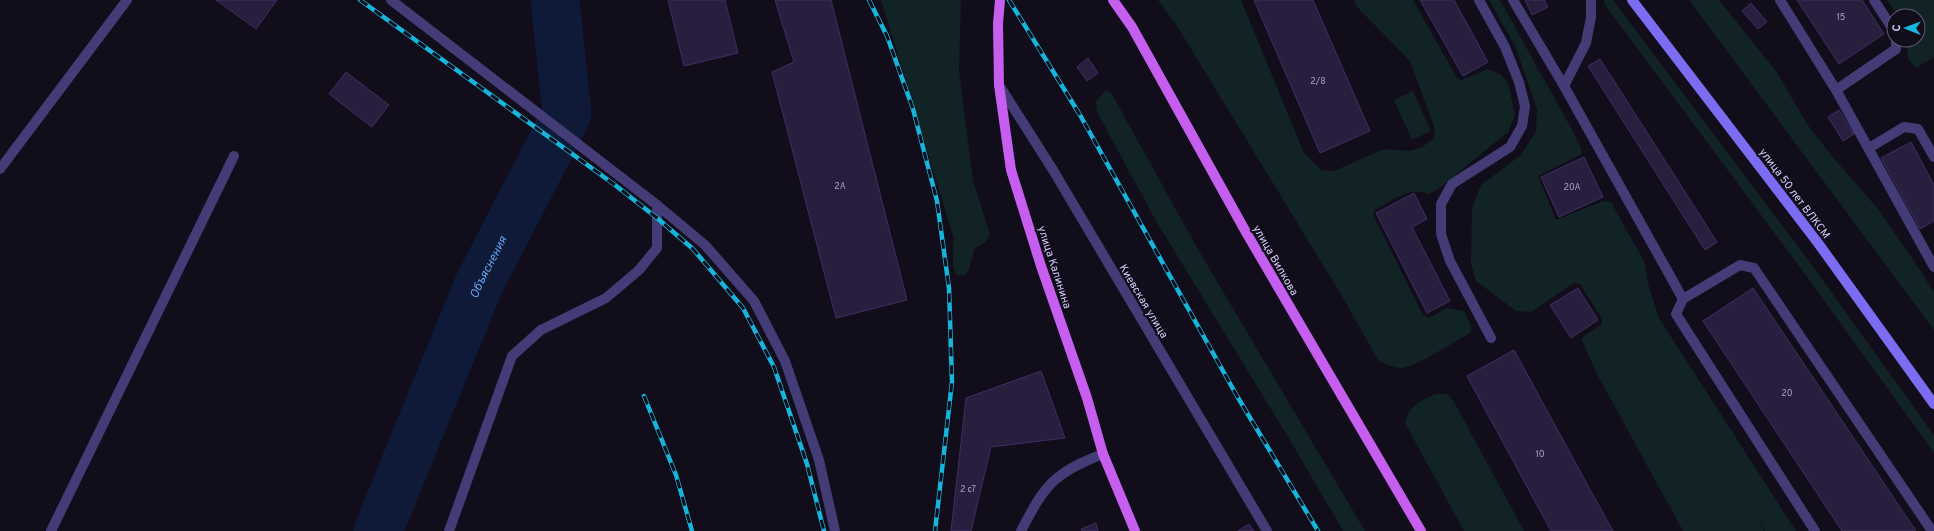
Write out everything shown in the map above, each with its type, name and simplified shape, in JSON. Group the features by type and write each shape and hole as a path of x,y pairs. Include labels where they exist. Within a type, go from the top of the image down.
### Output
{"main road":[{"name":"улица Калинина","path":"1000,0 998,24 999,85 1011,170 1041,266 1087,398 1103,454 1135,531"},
{"name":"улица Вилкова","path":"1113,0 1132,27 1247,234 1421,531"},
{"name":"улица 50 лет ВЛКСМ","path":"1632,0 1818,244 1934,404"}],"street":[{"path":"0,169 127,0"},
{"path":"392,0 657,205 705,245 754,301 785,361 819,460 835,531"},
{"path":"1479,0 1505,47 1519,82 1525,106 1522,126 1510,147 1452,184 1441,204 1441,234 1450,261 1491,338"},
{"path":"1513,0 1564,86 1683,299"},
{"path":"1564,86 1586,43 1591,16 1591,0"},
{"path":"1780,0 1836,90 1934,267"},
{"path":"1874,0 1886,19"},
{"path":"1836,90 1896,48"},
{"name":"Киевская улица","path":"999,85 1053,170 1267,531"},
{"path":"1869,148 1904,127 1918,129 1934,157"},
{"path":"52,531 234,156"},
{"path":"449,531 512,356 541,330 606,298 639,270 657,248 657,205"},
{"path":"1815,531 1676,314 1683,299 1740,265 1754,268 1932,531"},
{"path":"1021,531 1038,498 1052,480 1076,464 1103,454"},
{"path":"1026,520 1031,531"}],"shaded area":[{"path":"881,0 961,0 959,71 973,181 990,234 985,242 974,249 969,269 965,275 958,276 955,273 953,263 953,236"},
{"path":"1158,0 1241,0 1304,153 1321,170 1334,171 1384,149 1410,151 1422,147 1433,139 1435,129 1410,61 1357,7 1354,0 1413,0 1457,78 1461,80 1488,69 1500,74 1508,83 1515,115 1508,132 1437,190 1428,194 1421,192 1408,193 1375,210 1373,215 1423,315 1429,318 1447,308 1464,311 1472,328 1470,333 1435,354 1407,367 1395,367 1378,360 1345,301 1177,26"},
{"path":"1489,0 1500,0 1580,144 1582,154 1538,176 1556,220 1603,201 1611,202 1645,263 1648,284 1659,318 1796,531 1765,531 1756,514 1764,531 1683,531 1597,374 1581,338 1602,324 1601,317 1580,284 1574,283 1531,312 1516,311 1476,281 1471,264 1472,208 1481,185 1521,155 1536,131 1537,109 1515,46"},
{"path":"1604,0 1613,0 1809,261 1934,435 1934,453 1802,270 1605,5"},
{"path":"1689,0 1719,0 1776,71 1807,124 1831,155 1878,209 1934,292 1934,330"},
{"path":"1887,0 1934,0 1934,57 1916,68 1908,59 1907,48 1926,48 1926,8 1892,8"},
{"path":"1106,90 1111,93 1196,246 1365,531 1343,531 1293,445 1156,221 1097,112 1096,101"},
{"path":"1413,91 1431,131 1412,140 1394,100"},
{"path":"1435,394 1447,394 1454,402 1524,531 1464,531 1405,423 1412,408 1416,404"}],"building":[{"path":"216,0 277,0 256,29"},
{"path":"668,0 725,0 738,53 684,66"},
{"path":"775,0 831,0 907,300 836,318 772,72 794,62"},
{"path":"1254,0 1313,0 1370,131 1320,153"},
{"path":"1420,0 1454,0 1488,62 1463,76"},
{"path":"1525,0 1544,0 1548,7 1532,15"},
{"path":"1797,0 1862,0 1884,34 1839,64"},
{"path":"1751,3 1767,22 1758,29 1742,11"},
{"path":"1088,58 1098,73 1087,81 1077,67"},
{"path":"1600,59 1717,242 1705,250 1588,66"},
{"path":"346,72 389,105 372,127 329,94"},
{"path":"1839,110 1854,134 1843,141 1828,117"},
{"path":"1911,142 1934,185 1934,221 1920,229 1881,158"},
{"path":"1584,157 1603,197 1559,217 1541,177"},
{"path":"1414,193 1427,219 1412,227 1450,301 1427,313 1376,213"},
{"path":"1578,288 1598,320 1571,338 1550,305"},
{"path":"1753,288 1916,531 1842,531 1703,321"},
{"path":"1514,350 1613,531 1551,531 1467,376"},
{"path":"1041,371 1065,438 991,447 971,531 951,531 966,398"},
{"path":"1096,523 1098,531 1082,531 1081,529"},
{"path":"1249,524 1254,531 1238,531"}],"waterway":[{"name":"Объяснения","path":"378,531 479,284 567,114 555,0"}],"railway":[{"path":"360,0 615,185 693,249 743,308 774,367 807,464 824,531"},
{"path":"869,0 887,36 913,109 937,201 949,288 952,382 935,531"},
{"path":"1009,0 1080,115 1237,396 1318,531"},
{"path":"644,396 676,475 692,531"}]}
